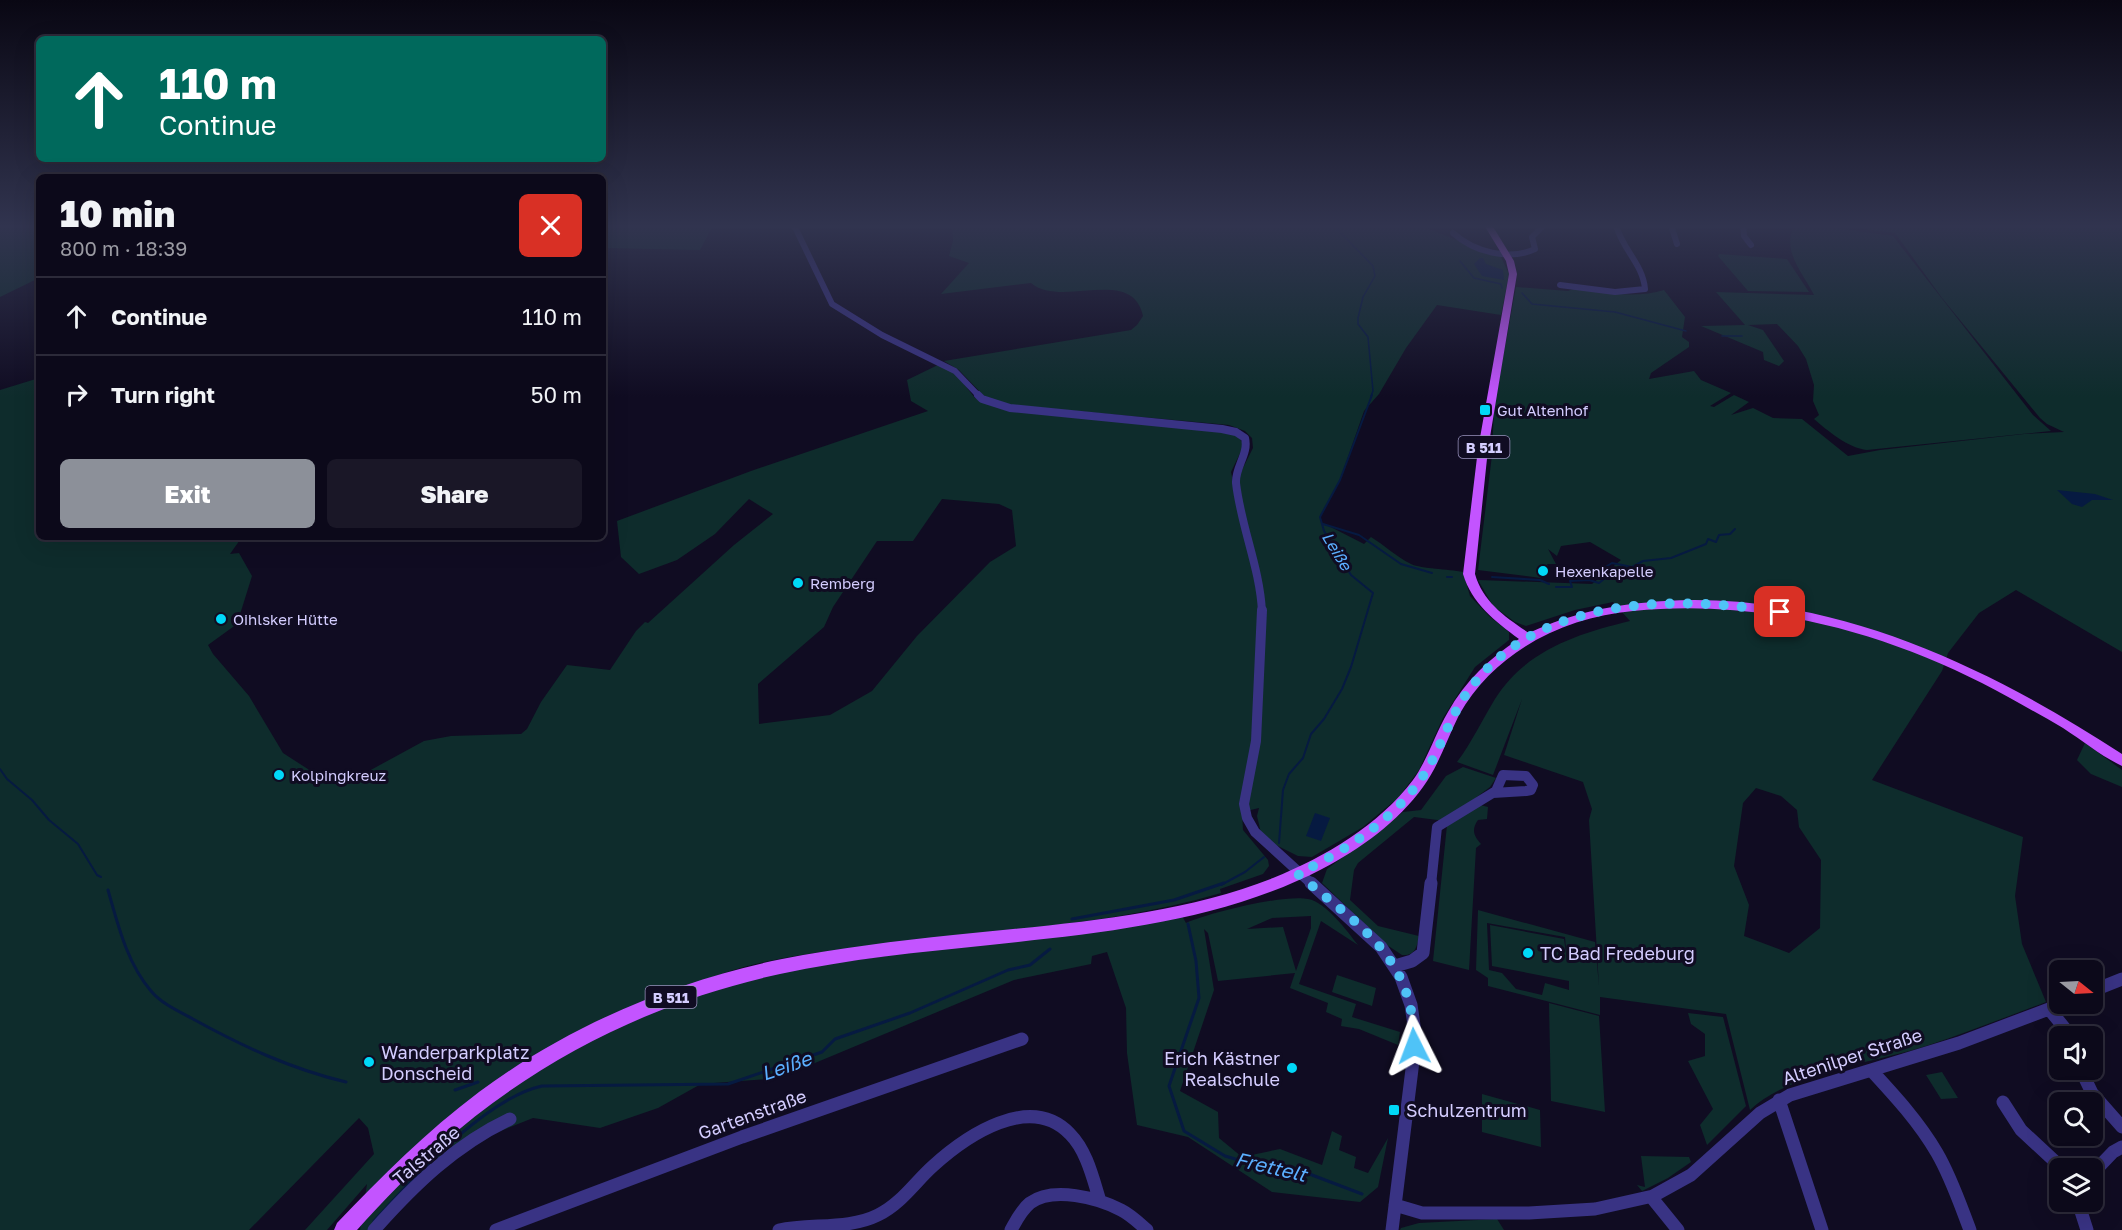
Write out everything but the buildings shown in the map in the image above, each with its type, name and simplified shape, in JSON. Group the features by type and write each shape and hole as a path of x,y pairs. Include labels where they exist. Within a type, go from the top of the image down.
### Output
{"main road":[{"name":"B 511","path":"344,1230 402,1167 501,1085 559,1048 611,1021 665,999 706,986 795,964 871,952 1097,925 1183,910 1245,893 1298,874 1345,848 1376,826 1406,799 1426,772 1454,713 1467,692 1482,674 1527,638 1496,616 1480,599 1473,588 1469,574 1483,449 1513,282"},
{"path":"1527,638 1579,617 1642,605 1703,603 1785,613 1875,635 1947,662 2055,716 2122,761"}],"street":[{"path":"822,282 832,304 882,335 946,366 957,374 977,396 988,402 1011,408 1222,429 1236,432 1245,438 1247,445 1237,468 1236,482 1261,588 1263,624 1256,741 1244,804 1246,818 1255,832 1298,874 1349,916 1381,947 1395,966 1411,1005 1415,1032 1413,1061 1392,1230"},
{"path":"1560,285 1602,291 1644,290 1645,282"},
{"path":"1395,966 1418,958 1423,953 1437,827 1493,793"},
{"path":"2103,987 2122,979"},
{"name":"Altenilper Straße","path":"1395,1205 1422,1213 1440,1214 1610,1208 1652,1198 1677,1185 1713,1158 1779,1100 1928,1053 2049,1008"},
{"name":"Gartenstraße","path":"496,1230 753,1132 1022,1039"},
{"path":"1871,1070 1912,1115 1925,1133 1939,1156 1970,1230"},
{"path":"2085,1080 2091,1093 2122,1127"},
{"path":"1779,1100 1822,1230"},
{"path":"2003,1102 2022,1130 2051,1158"},
{"path":"779,1230 854,1222 880,1214 906,1195 935,1164 972,1138 1005,1122 1027,1116 1052,1121 1071,1135 1089,1171 1100,1201"},
{"name":"Talstraße","path":"374,1230 433,1168 478,1135 510,1119"},
{"path":"2103,1162 2113,1152 2122,1147"},
{"path":"1011,1230 1024,1209 1037,1199 1057,1197 1100,1201 1124,1211 1147,1230"},
{"path":"1652,1198 1678,1230"},
{"path":"2081,1212 2087,1230"}],"green space":[{"path":"0,282 30,282 0,297"},
{"path":"951,282 1507,282 1501,315 1437,305 1406,348 1379,394 1364,411 1340,480 1320,517 1321,522 1364,544 1371,537 1411,564 1463,572 1470,596 1489,616 1509,632 1509,640 1475,667 1443,718 1419,770 1399,797 1363,827 1312,857 1298,856 1272,843 1261,833 1257,816 1259,808 1242,812 1243,830 1268,860 1269,866 1263,874 1220,889 1221,893 1105,918 828,951 749,965 699,982 674,1001 790,969 1182,916 1186,923 1211,914 1265,902 1282,899 1308,899 1329,911 1358,945 1321,921 1299,984 1356,1004 1352,1017 1400,1032 1398,1045 1359,1029 1341,1026 1342,1019 1326,1012 1328,1003 1290,988 1295,973 1218,981 1208,933 1204,929 1214,990 1180,1091 1218,1112 1219,1138 1242,1157 1280,1149 1322,1165 1332,1131 1342,1136 1339,1150 1356,1157 1354,1168 1368,1173 1388,1138 1378,1187 1360,1202 1272,1192 1188,1137 1137,1125 1127,1053 1126,1008 1107,952 1092,956 1091,964 1014,980 779,1078 701,1084 658,1108 600,1128 533,1118 456,1149 374,1230 360,1230 367,1184 327,1230 305,1230 374,1154 368,1128 359,1118 249,1230 0,1230 0,390 36,379 36,540 240,540 230,554 239,553 252,576 237,624 208,645 249,696 283,753 314,773 337,781 332,784 345,784 424,741 451,736 521,734 527,729 541,702 567,665 610,670 636,631 645,622 648,623 734,545 773,514 749,499 715,534 677,560 639,574 621,557 617,521 751,471 928,411 911,401 907,380 940,364 956,374 975,398 1002,409 1236,433 1244,445 1231,472 1234,486 1253,448 1252,438 1245,431 1229,425 1011,405 985,397 959,370 944,361 1131,330 1143,316 1136,301 1125,293 1111,290 1060,292 1044,290 1031,283 941,294","holes":["942,499 999,504 1012,510 1016,546 990,562 917,636 872,691 830,715 759,724 758,684 824,627 833,607 877,541 913,541","1311,916 1311,928 1296,971 1283,927 1247,929 1272,918"]},
{"path":"1741,282 1803,282 1809,292 1748,291"},
{"path":"1807,282 1929,282 2033,415 2051,431 1860,449 1839,438 1814,419 1819,415 1813,401 1814,385 1806,359 1798,346 1777,324 1748,325 1763,330 1784,361 1779,366 1764,360 1763,352 1701,326 1745,325 1716,292 1814,295"},
{"path":"1931,282 2122,282 2122,652 2016,590 1979,613 1948,653 1942,671 1872,780 2023,837 2015,896 2022,944 2046,1002 1926,1046 1834,1070 1787,1086 1750,1110 1726,1014 1600,997 1600,1015 1488,986 1488,978 1476,970 1478,910 1595,942 1599,986 1589,820 1592,809 1583,782 1504,755 1522,699 1493,775 1457,762 1495,699 1522,668 1537,656 1572,638 1630,621 1613,602 1575,610 1526,626 1515,622 1493,606 1478,580 1592,584 1621,560 1590,542 1561,546 1557,556 1548,549 1556,564 1547,564 1548,567 1537,570 1541,578 1478,570 1492,455 1494,407 1516,287 1568,291 1580,289 1625,294 1664,290 1685,317 1682,337 1689,342 1689,347 1651,373 1649,379 1694,371 1701,380 1731,393 1710,406 1714,407 1734,395 1749,402 1731,415 1753,408 1773,418 1802,419 1848,456 1880,450 2024,434 2064,432 2040,418","holes":["1756,788 1781,796 1797,810 1799,827 1821,860 1820,928 1789,953 1744,936 1749,905 1734,866 1743,803","1487,923 1565,937 1567,960 1564,939 1490,925 1492,966 1569,981 1569,990 1545,983 1542,995 1516,989 1502,973 1489,970"]},
{"path":"2085,743 2122,770 2122,787 2091,774 2077,760"},
{"path":"1463,767 1496,778 1490,787 1445,821 1414,817 1358,863 1354,870 1350,900 1378,926 1419,936 1413,952 1402,955 1387,945 1322,883 1327,869 1403,812 1421,810 1446,776"},
{"path":"1480,805 1488,807 1487,819 1478,820 1474,830 1481,844 1476,848 1469,970 1433,961 1447,825"},
{"path":"1337,975 1376,988 1372,1006 1332,992"},
{"path":"1549,1003 1599,1016 1605,1112 1551,1101"},
{"path":"1688,1013 1723,1017 1746,1106 1707,1145 1700,1125 1713,1109 1688,1061 1705,1056 1705,1034 1691,1024"},
{"path":"1942,1072 1958,1098 1941,1099 1926,1075"},
{"path":"1482,1094 1540,1110 1541,1147 1482,1132"},
{"path":"1641,1156 1689,1157 1691,1162 1668,1178 1642,1191 1637,1185 1645,1187"},
{"path":"1497,1219 1504,1230 1400,1230 1419,1223"}],"water":[{"path":"2057,490 2095,494 2113,500 2092,500 2082,507 2072,504"},
{"path":"1315,813 1330,818 1321,841 1306,836"}],"waterway":[{"name":"Leiße","path":"1371,282 1363,297 1358,318 1358,324 1368,337 1373,391 1371,396"},
{"path":"1494,282 1501,284 1502,288"},
{"path":"1522,293 1532,304 1615,312 1686,331"},
{"path":"1722,336 1742,336"},
{"name":"Leiße","path":"1279,843 1283,790 1289,774 1303,758 1311,734 1324,719 1342,689 1351,667 1373,593 1351,575 1324,531 1320,517 1340,480 1372,395"},
{"path":"1323,524 1359,535 1401,564 1432,573"},
{"path":"1556,587 1572,587 1570,581 1589,580 1599,583 1604,579 1615,578 1607,566 1612,563 1632,567 1643,561 1671,558 1706,544 1708,539 1716,542 1719,535 1730,534 1735,529"},
{"path":"1447,577 1452,577"},
{"path":"1492,577 1540,580 1549,584"},
{"path":"0,769 7,779 32,800 49,820 78,844 97,875 101,877"},
{"name":"Leiße","path":"1221,885 1245,872 1264,857"},
{"name":"Leiße","path":"1072,919 1174,900 1224,883"},
{"path":"108,890 129,956 143,980 160,1000 211,1029 267,1056 346,1082"},
{"name":"Frettelt","path":"1188,924 1196,961 1199,998 1169,1086 1184,1131 1225,1156 1266,1168 1291,1167 1362,1194"},
{"name":"Leiße","path":"374,1221 451,1142 474,1123 520,1094 542,1086 728,1084 822,1052 835,1039 910,1013 1008,970 1030,965 1050,949"},
{"path":"455,1090 478,1082"}],"place":[{"name":"Gut Altenhof","path":"1485,410"},
{"name":"Hexenkapelle","path":"1543,571"},
{"name":"Remberg","path":"798,583"},
{"name":"Oihlsker Hütte","path":"221,619"},
{"name":"Kolpingkreuz","path":"279,775"},
{"name":"TC Bad Fredeburg","path":"1528,953"},
{"name":"Wanderparkplatz Donscheid","path":"369,1062"},
{"name":"Erich Kästner Realschule","path":"1292,1068"},
{"name":"Schulzentrum","path":"1394,1110"}],"route":[{"path":"1414,1046 1415,1032 1411,1005 1401,977 1388,955 1370,934 1298,874 1345,848 1376,826 1406,799 1426,772 1454,713 1467,692 1499,658 1527,638 1579,617 1642,605 1703,603 1780,612"}]}
